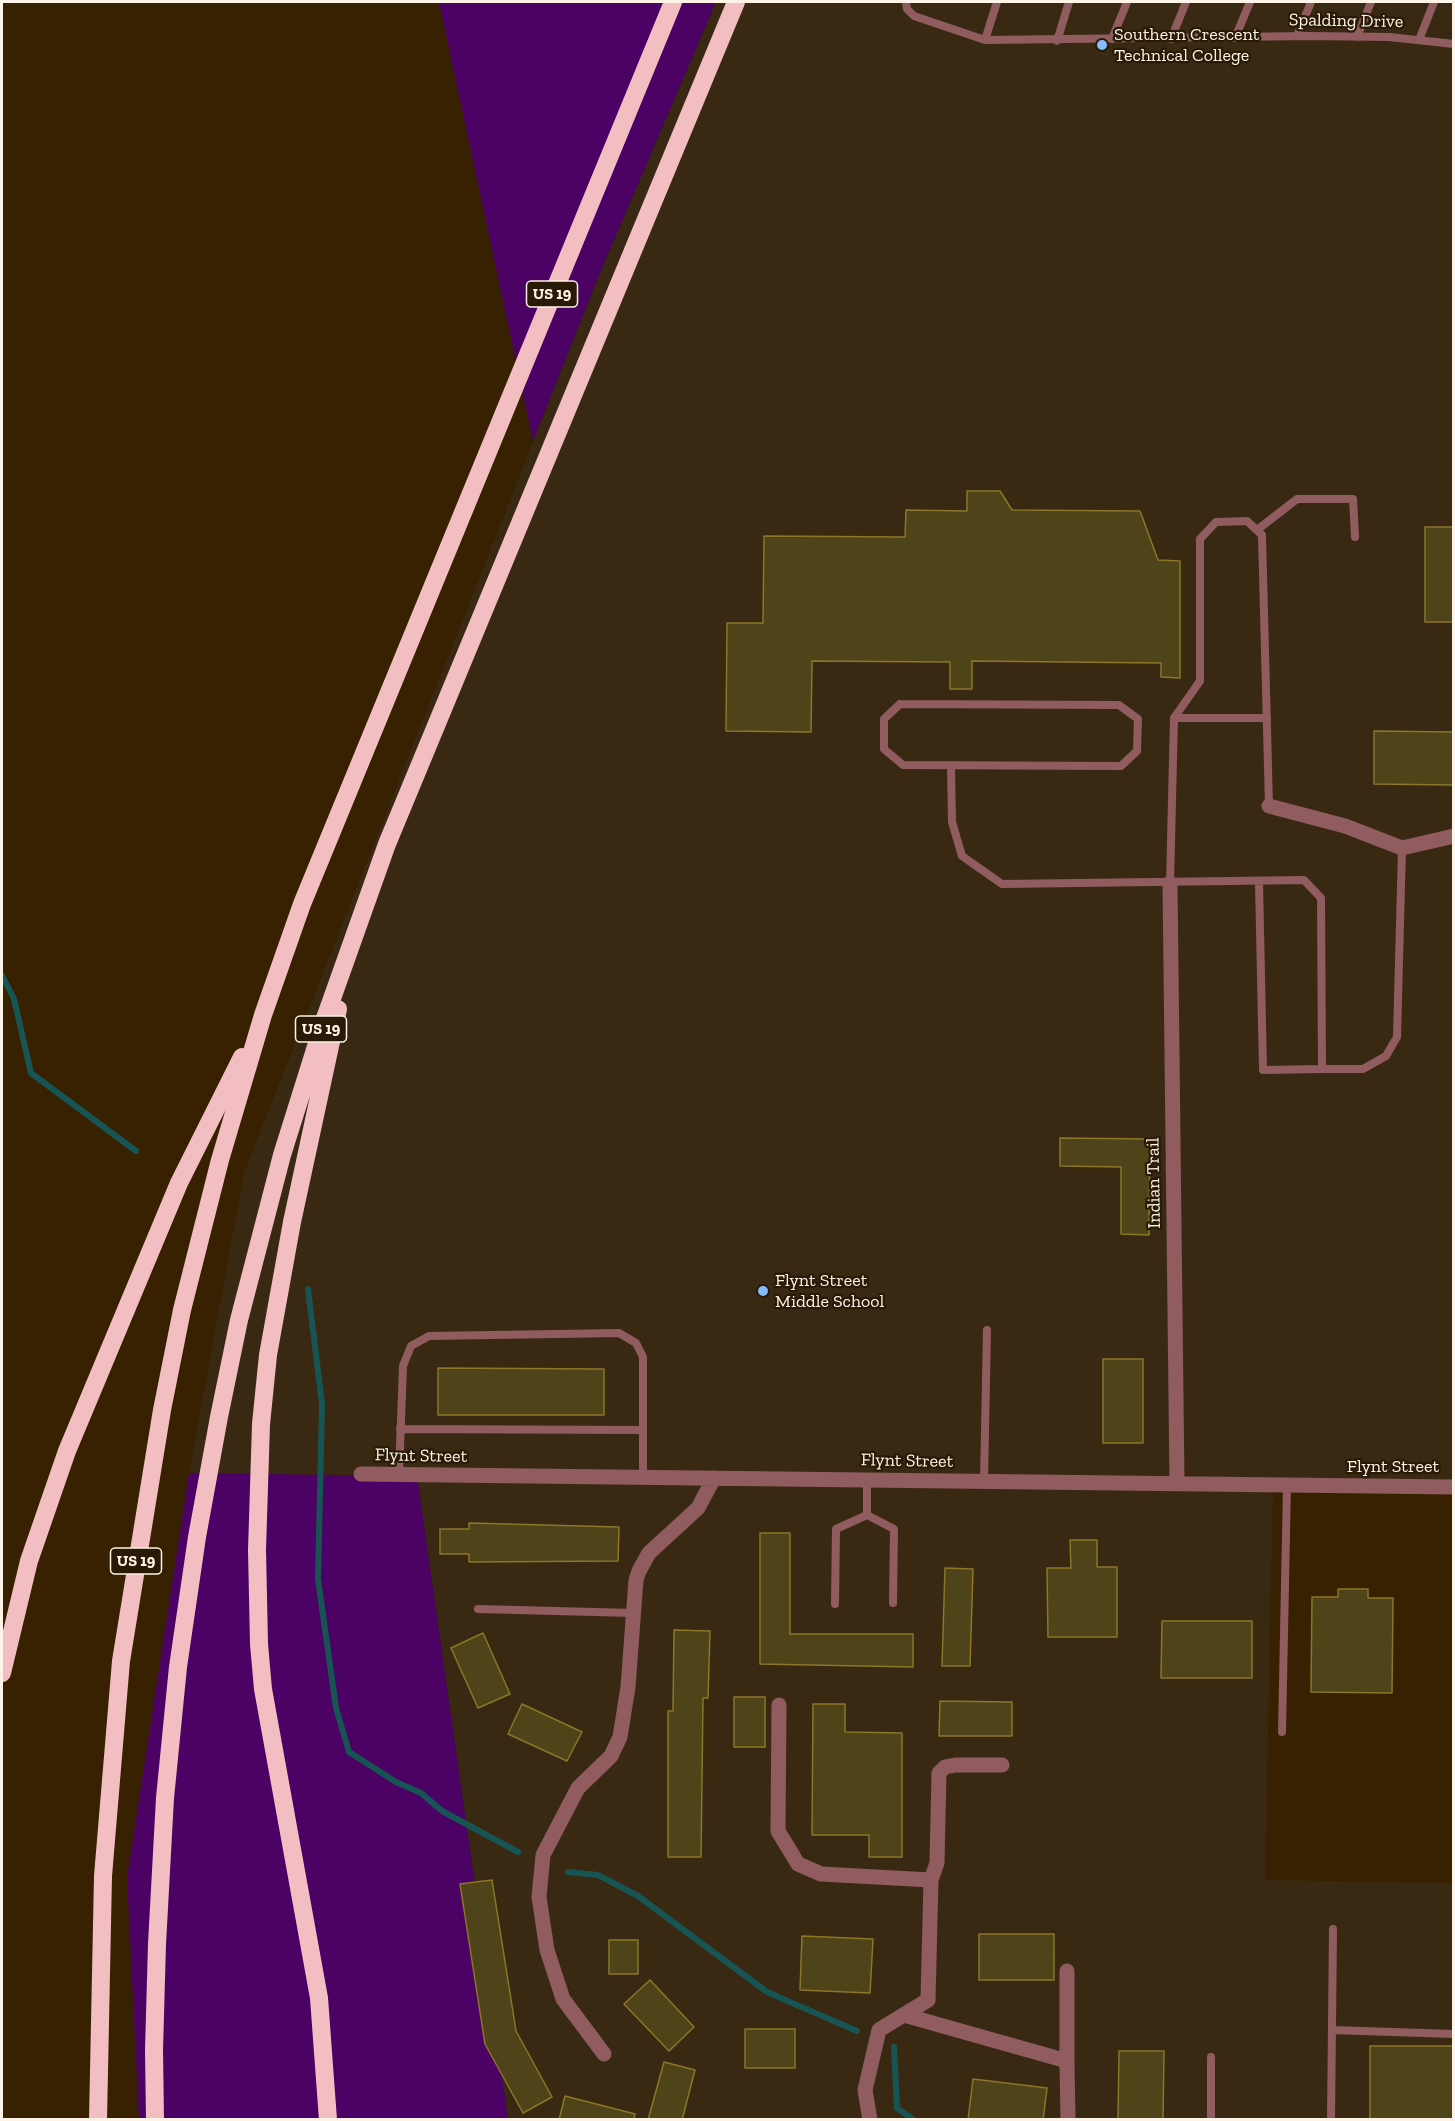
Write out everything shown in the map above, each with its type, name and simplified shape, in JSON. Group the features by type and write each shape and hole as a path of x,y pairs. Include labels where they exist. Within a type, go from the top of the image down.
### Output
{"highway":[{"name":"US 19","path":"98,2120 103,1876 125,1638 162,1410 182,1310 220,1160 263,1015 302,904 370,733 673,2"},
{"name":"US 19","path":"155,2120 154,2050 165,1798 178,1667 197,1537 239,1320 263,1226 304,1081 351,944 424,753 736,2"},
{"path":"328,2120 319,1998 263,1689 257,1606 257,1539 261,1424 279,1287 351,944"},
{"path":"2,1673 29,1561 67,1451 179,1183 263,1015"}],"street":[{"path":"1269,806 1345,826 1402,848 1454,836"},
{"name":"Indian Trail","path":"1170,883 1177,1484"},
{"name":"Flynt Street","path":"361,1474 1454,1487"},
{"path":"604,2054 562,1999 547,1950 539,1897 543,1855 578,1788 611,1756 620,1737 628,1687 636,1580 649,1553 698,1508 714,1478"},
{"path":"779,1705 778,1831 798,1864 821,1874 931,1880"},
{"path":"870,2120 865,2090 879,2030 928,2000 931,1880 938,1863 939,1773 945,1767 955,1765 1002,1765"},
{"path":"1067,1971 1068,2120"},
{"path":"904,2015 1067,2061"}],"lane":[{"name":"Spalding Drive","path":"906,2 907,9 914,16 985,40 1057,41 1297,36 1419,40 1454,44"},
{"path":"985,40 997,2"},
{"path":"1057,41 1069,2"},
{"path":"1112,39 1127,2"},
{"path":"1172,39 1186,2"},
{"path":"1235,38 1250,2"},
{"path":"1297,36 1311,2"},
{"path":"1357,37 1371,2"},
{"path":"1419,40 1434,2"},
{"path":"1257,530 1297,499 1353,499 1355,537"},
{"path":"1170,883 1174,718 1200,681 1200,539 1216,522 1247,521 1263,535 1269,806"},
{"path":"900,704 1119,705 1138,718 1137,751 1121,766 951,766 903,765 884,749 884,718 900,704"},
{"path":"1174,718 1267,718"},
{"path":"951,766 952,822 962,856 1002,884 1304,880 1321,898 1322,1069"},
{"path":"1259,882 1263,1070 1363,1069 1386,1056 1397,1037 1402,848"},
{"path":"984,1482 987,1330"},
{"path":"399,1475 403,1366 411,1346 429,1336 619,1333 636,1343 643,1357 643,1478"},
{"path":"400,1429 643,1430"},
{"path":"867,1480 867,1515"},
{"path":"1282,1732 1287,1486"},
{"path":"867,1515 894,1529 893,1603"},
{"path":"835,1604 836,1529 867,1515"},
{"path":"478,1609 633,1613"},
{"path":"1331,2120 1333,1929"},
{"path":"1332,2030 1454,2034"},
{"path":"1211,2057 1211,2120"}],"shaded area":[{"path":"439,2 716,2 599,275 533,441"},
{"path":"716,2 1453,2 1453,1488 1273,1486 1265,1880 1453,1883 1453,2119 508,2119 417,1476 189,1473 244,1173 599,275"},
{"path":"189,1473 417,1476 508,2119 139,2120 127,1878"}],"building":[{"path":"967,491 1000,491 1012,510 1140,511 1158,560 1180,561 1180,678 1161,677 1161,663 972,661 972,689 950,689 950,662 812,661 811,732 726,731 727,623 763,623 764,536 905,537 906,510 967,511"},
{"path":"1425,527 1454,527 1454,622 1425,622"},
{"path":"1374,731 1454,732 1454,785 1374,784"},
{"path":"1060,1138 1150,1139 1149,1235 1121,1234 1121,1167 1060,1166"},
{"path":"1103,1359 1143,1359 1143,1443 1103,1443"},
{"path":"438,1368 604,1369 604,1415 438,1415"},
{"path":"469,1523 619,1527 618,1561 469,1562 469,1554 440,1554 440,1529 469,1529"},
{"path":"760,1533 790,1533 790,1634 913,1634 913,1667 760,1664"},
{"path":"1070,1540 1097,1540 1097,1567 1117,1567 1117,1637 1048,1637 1047,1568 1071,1568"},
{"path":"945,1568 973,1569 970,1666 942,1666"},
{"path":"1338,1589 1368,1589 1368,1598 1393,1598 1392,1693 1311,1692 1312,1597 1338,1597"},
{"path":"1162,1621 1252,1621 1252,1678 1161,1678"},
{"path":"674,1630 710,1631 708,1698 703,1698 701,1857 668,1857 668,1711 673,1711"},
{"path":"483,1633 510,1694 478,1708 451,1648"},
{"path":"734,1697 765,1697 765,1747 734,1747"},
{"path":"940,1701 1012,1702 1012,1736 939,1736"},
{"path":"522,1704 582,1732 567,1761 508,1734"},
{"path":"813,1704 845,1704 845,1732 902,1733 902,1857 869,1857 869,1835 812,1835"},
{"path":"492,1880 516,2031 552,2097 523,2113 485,2044 460,1884"},
{"path":"979,1934 1054,1934 1054,1980 979,1980"},
{"path":"802,1936 873,1939 870,1993 800,1990"},
{"path":"609,1940 638,1940 638,1974 609,1974"},
{"path":"650,1980 694,2027 669,2051 624,2004"},
{"path":"745,2029 795,2029 795,2068 745,2068"},
{"path":"1370,2046 1454,2046 1454,2120 1370,2120"},
{"path":"1119,2051 1164,2051 1163,2120 1118,2120"},
{"path":"664,2062 695,2070 682,2120 648,2120"},
{"path":"973,2079 1047,2088 1043,2120 968,2120"},
{"path":"565,2096 635,2114 634,2120 559,2120"}],"waterway":[{"path":"2,975 14,999 31,1073 136,1151"},
{"path":"308,1289 322,1404 318,1579 336,1708 349,1752 396,1782 421,1793 442,1811 518,1852"},
{"path":"568,1872 598,1875 638,1896 767,1992 857,2031"},
{"path":"894,2047 897,2108 914,2120"}],"place":[{"name":"Southern Crescent Technical College","path":"1102,45"},
{"name":"Flynt Street Middle School","path":"763,1291"}]}
